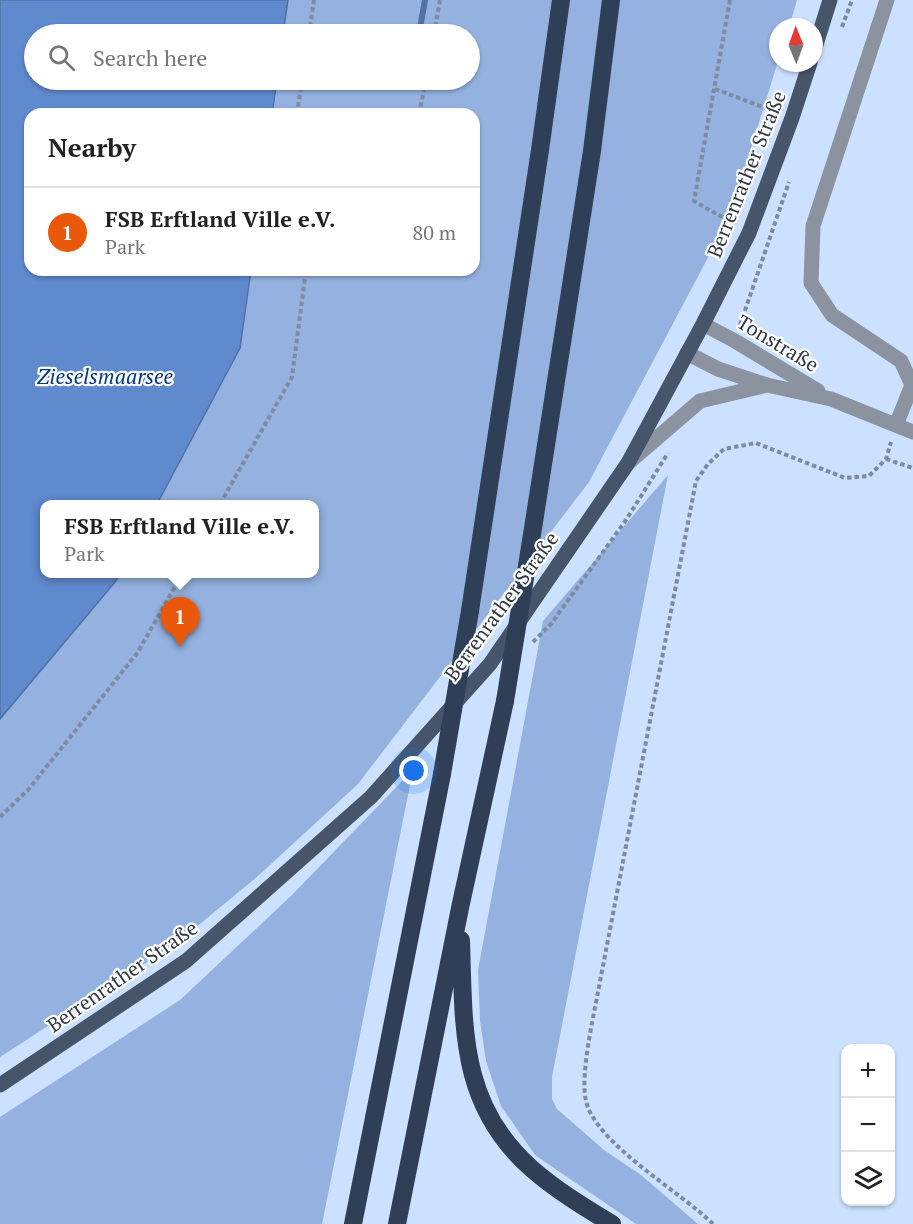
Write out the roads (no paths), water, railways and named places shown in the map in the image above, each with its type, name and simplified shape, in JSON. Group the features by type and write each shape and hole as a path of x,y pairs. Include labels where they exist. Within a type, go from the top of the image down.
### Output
{"highway":[{"path":"353,1224 442,774 470,611 561,0"},
{"path":"397,1224 460,908 505,701 592,151 611,0"},
{"path":"460,908 466,1041 471,1070 487,1115 510,1147 531,1168 560,1191 612,1224"}],"main road":[{"path":"823,22 830,0"},
{"name":"Berrenrather Straße","path":"0,1085 186,961 371,797 490,664 628,463 703,324 749,233 807,72"}],"street":[{"path":"887,0 813,226 811,283 832,315 901,361 912,384 896,425"},
{"name":"Tonstraße","path":"703,324 831,399 913,432"},
{"name":"Tonstraße","path":"687,353 718,369 767,385 831,399"},
{"name":"Tonstraße","path":"628,463 700,401 767,385"}],"water":[{"name":"Zieselsmaarsee","path":"0,0 288,0 284,24 24,24 24,90 276,90 273,108 24,108 24,276 250,276 240,348 159,500 40,500 40,578 118,578 0,719"}],"waterway":[{"path":"421,24 425,0"}],"place":[{"name":"FSB Erftland Ville e.V.","path":"180,647"}]}
